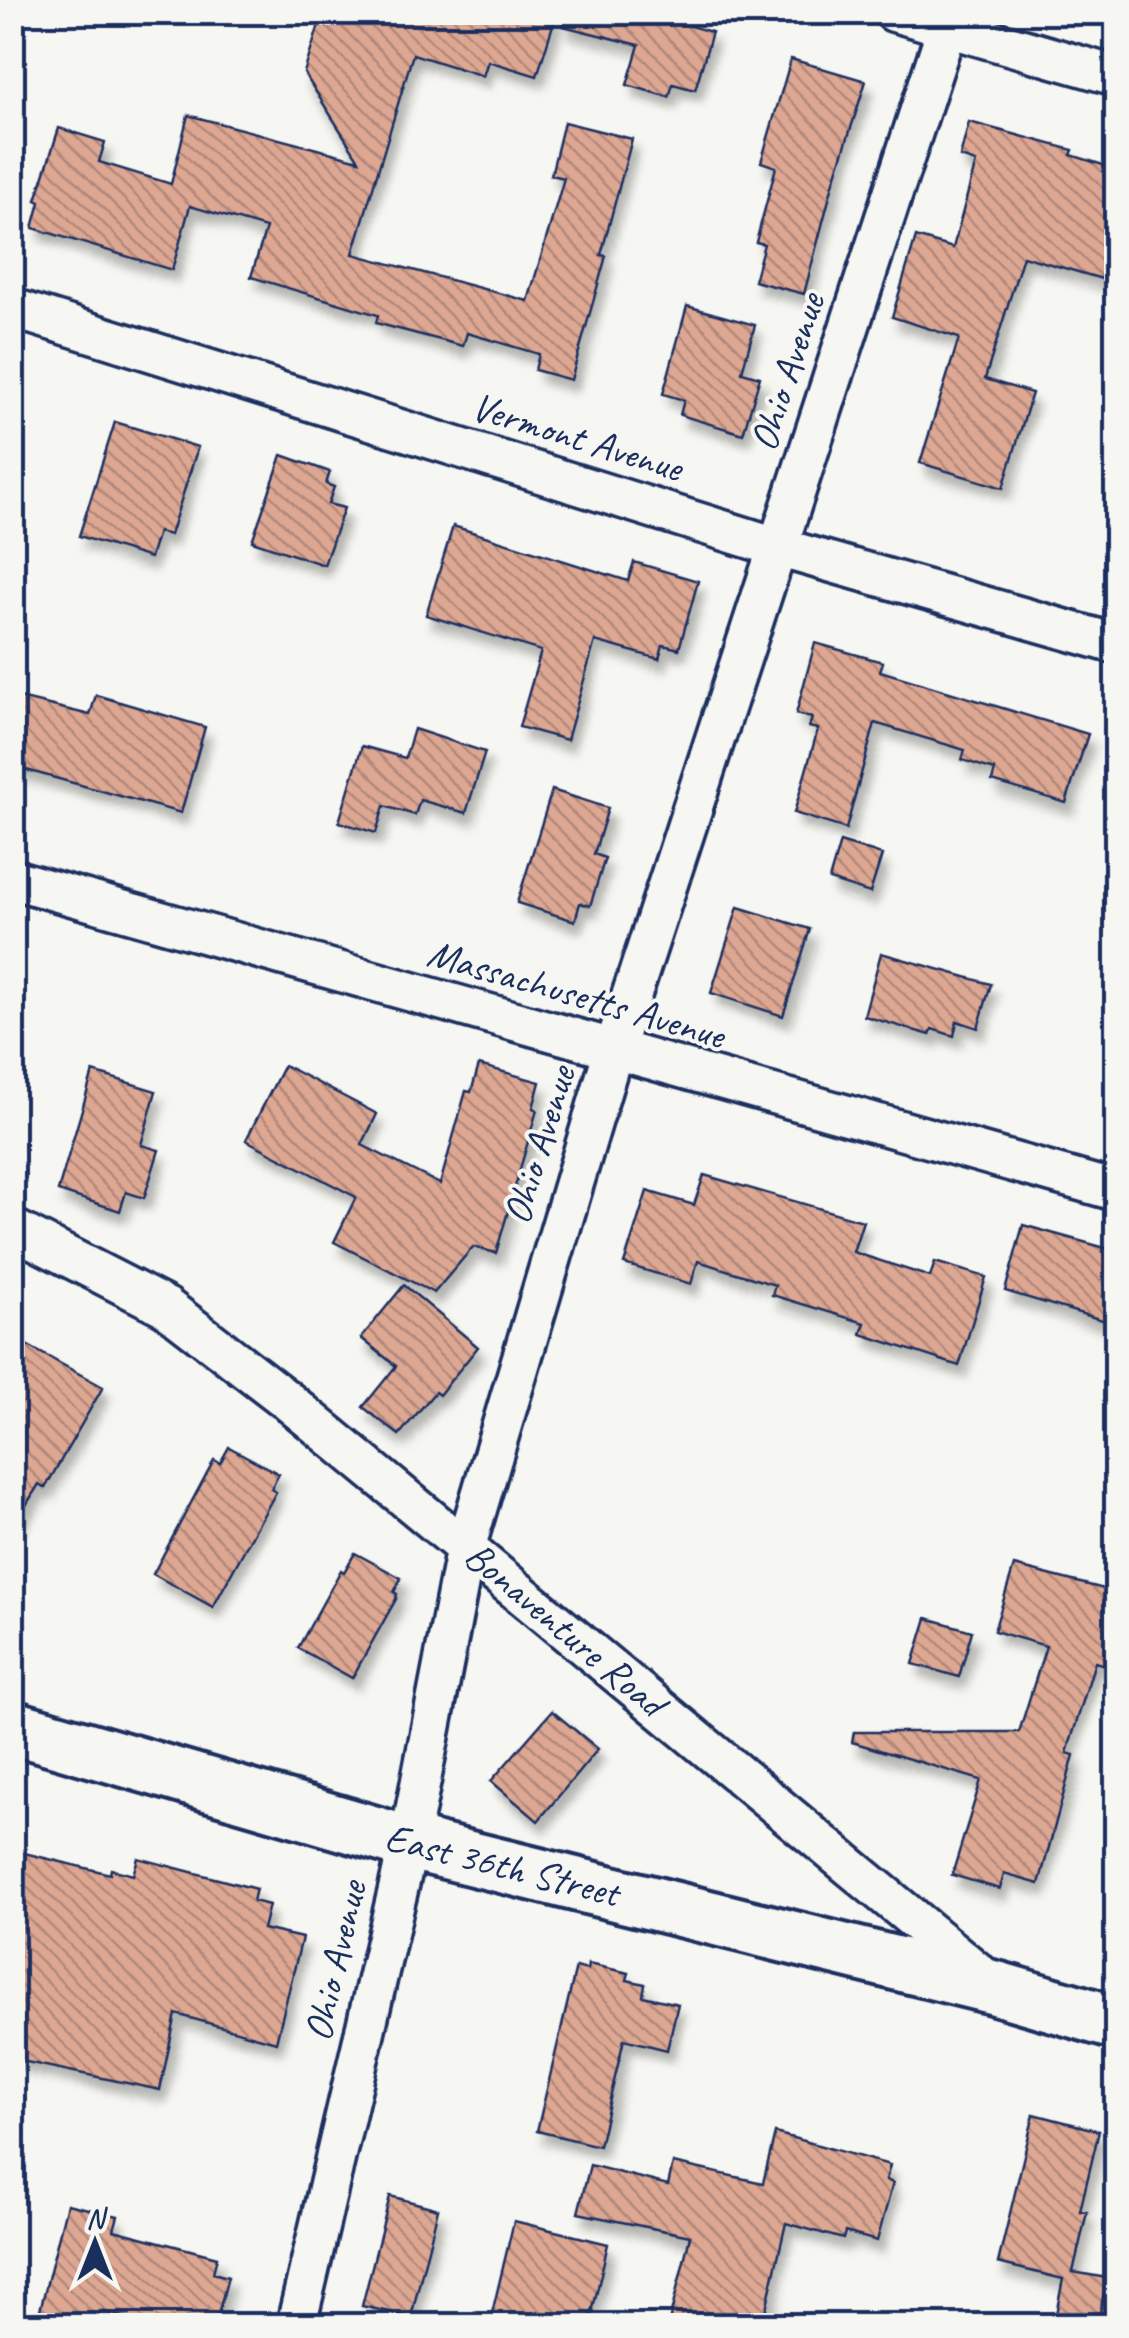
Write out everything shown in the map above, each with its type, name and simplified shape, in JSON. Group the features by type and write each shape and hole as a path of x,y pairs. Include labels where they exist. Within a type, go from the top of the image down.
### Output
{"street":[{"path":"894,12 950,20 1116,76"},
{"name":"Ohio Avenue","path":"296,2326 409,1843 466,1546 613,1052 950,20"},
{"name":"Vermont Avenue","path":"12,308 778,547 1116,644"},
{"name":"Massachusetts Avenue","path":"12,880 1116,1192"},
{"name":"Bonaventure Road","path":"12,1228 166,1307 288,1401 996,1988 1114,2013"},
{"name":"East 36th Street","path":"12,1727 409,1843 996,1988"}],"building":[{"path":"323,12 557,12 537,76 488,61 483,76 413,54 353,254 528,301 564,178 551,175 564,122 632,139 601,255 606,256 571,380 535,370 539,354 467,333 463,346 376,323 378,315 251,277 266,228 190,206 172,270 33,228 40,202 36,200 59,128 105,142 99,162 171,184 188,115 359,160 304,73"},
{"path":"565,12 663,12 685,18 683,24 712,32 695,90 673,84 669,97 627,85 639,45 563,26"},
{"path":"791,59 866,81 804,294 754,281 764,244 756,242 776,167 761,162"},
{"path":"969,122 1073,150 1071,155 1116,169 1116,283 1023,256 985,379 1032,393 1003,488 920,463 959,338 892,317 916,237 953,248 976,162 960,157"},
{"path":"687,306 755,325 742,372 760,377 743,434 680,415 684,400 663,394"},
{"path":"115,422 198,447 170,535 158,532 150,558 79,536"},
{"path":"282,455 330,472 326,484 334,487 328,504 344,508 324,565 252,541"},
{"path":"453,526 628,581 634,562 698,581 679,649 663,645 659,659 595,641 567,740 519,727 541,651 426,615"},
{"path":"815,643 883,662 880,671 1088,734 1066,803 992,781 995,770 962,760 965,750 875,723 846,829 794,813 818,729 809,727 812,718 796,714"},
{"path":"96,695 205,727 181,813 12,766 12,696 90,715"},
{"path":"414,729 485,752 466,813 420,800 415,815 384,806 376,833 339,822 362,746 405,758"},
{"path":"552,790 608,808 594,854 605,858 590,906 580,903 575,921 517,903"},
{"path":"840,842 882,855 870,893 829,880"},
{"path":"738,907 810,929 783,1016 711,993"},
{"path":"881,953 991,984 978,1028 957,1021 954,1036 932,1029 930,1035 864,1016"},
{"path":"284,1065 377,1114 362,1145 440,1184 466,1091 471,1092 479,1065 540,1082 533,1108 537,1110 496,1253 473,1247 434,1293 334,1242 356,1197 246,1140"},
{"path":"93,1072 156,1091 141,1145 159,1150 144,1198 126,1192 120,1211 58,1191"},
{"path":"704,1175 863,1221 853,1252 930,1277 935,1262 986,1277 959,1366 861,1334 865,1323 772,1295 775,1285 698,1261 691,1284 624,1264 647,1191 694,1205"},
{"path":"1023,1225 1116,1251 1116,1324 1005,1291"},
{"path":"404,1285 478,1347 439,1395 435,1392 399,1435 363,1407 396,1366 361,1338"},
{"path":"12,1337 103,1387 45,1488 39,1484 12,1528"},
{"path":"229,1447 279,1474 271,1489 276,1492 213,1607 153,1574 214,1460 220,1463"},
{"path":"355,1553 401,1578 394,1592 396,1599 352,1678 298,1648 341,1570 344,1572"},
{"path":"1014,1566 1116,1592 1116,1668 1095,1662 1067,1753 1074,1755 1039,1884 1004,1874 1000,1889 952,1875 981,1780 852,1742 854,1732 1019,1732 1046,1646 994,1631"},
{"path":"927,1618 972,1631 959,1677 913,1664"},
{"path":"552,1711 598,1749 538,1821 491,1781"},
{"path":"12,1850 110,1874 111,1869 133,1875 138,1858 256,1889 253,1901 269,1905 263,1929 302,1938 276,2042 176,2014 160,2090 12,2059"},
{"path":"588,1964 629,1973 627,1980 645,1984 643,1996 678,2004 667,2050 624,2039 599,2146 537,2131 576,1967 587,1970"},
{"path":"1034,2114 1099,2131 1080,2211 1087,2212 1073,2272 1107,2278 1098,2322 1056,2314 1063,2279 998,2263"},
{"path":"775,2133 890,2165 886,2180 893,2183 877,2241 845,2232 843,2239 786,2223 762,2326 668,2326 690,2236 578,2213 590,2165 668,2185 673,2163 763,2183"},
{"path":"390,2196 438,2209 411,2317 362,2306"},
{"path":"67,2204 118,2216 114,2230 217,2257 213,2273 228,2277 215,2326 158,2326 100,2311 96,2326 67,2326 38,2318"},
{"path":"514,2221 608,2244 589,2326 489,2326"}]}
